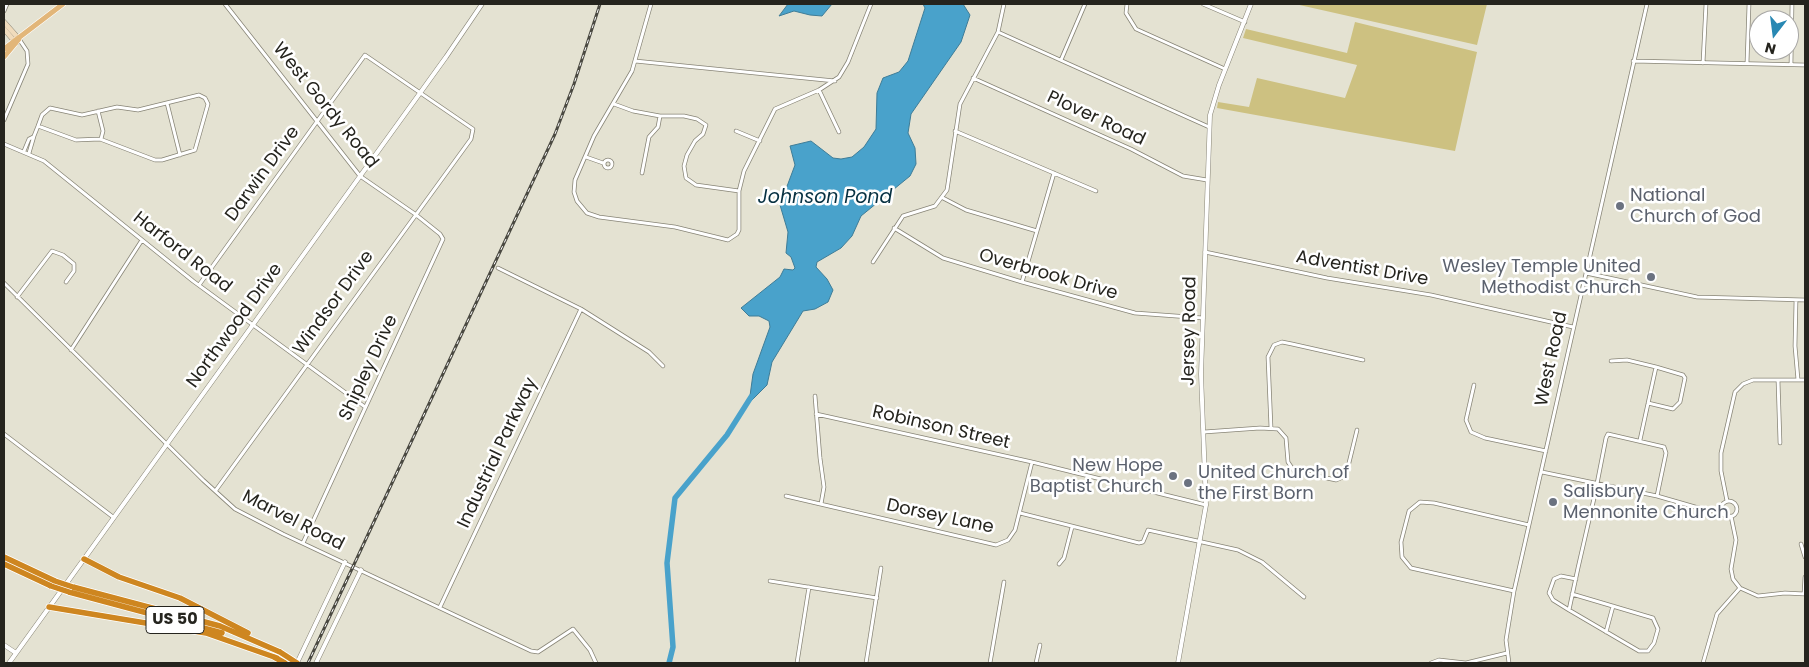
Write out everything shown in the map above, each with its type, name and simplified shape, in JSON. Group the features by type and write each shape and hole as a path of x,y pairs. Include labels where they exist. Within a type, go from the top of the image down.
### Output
{"highway":[{"name":"US 50","path":"4,557 53,584"},
{"path":"84,559 112,574 195,605 278,655"},
{"name":"US 50","path":"4,564 71,590 220,626 297,663"},
{"path":"49,607 206,633 278,655"},
{"name":"US 50","path":"278,655 285,663"}],"main road":[{"path":"4,57 16,42 63,4"},
{"path":"4,22 16,42"},
{"path":"4,29 16,42"},
{"path":"4,48 16,42"}],"street":[{"path":"4,11 7,4"},
{"name":"West Gordy Road","path":"225,4 360,176 415,214"},
{"name":"Northwood Drive","path":"9,663 113,516 253,326 421,92 482,4"},
{"path":"651,4 632,71 594,136 575,180 574,192 576,201 590,215 648,222 728,240 732,239 738,230 739,191 744,171 775,109 835,81 848,62 871,4"},
{"path":"873,262 903,216 931,208 943,198 950,186 955,131 960,104 998,32 1004,4"},
{"path":"1060,60 1084,5 1078,4"},
{"path":"1127,4 1126,13 1136,29 1225,69"},
{"path":"1203,4 1245,22"},
{"name":"Jersey Road","path":"1178,663 1206,505 1201,374 1209,127 1212,106 1252,4"},
{"name":"West Road","path":"1509,663 1507,630 1514,591 1647,4"},
{"path":"1704,63 1706,4"},
{"path":"1747,63 1749,4"},
{"path":"1791,64 1792,4"},
{"path":"998,32 1209,127"},
{"path":"4,120 28,64 27,51 16,42"},
{"name":"Darwin Drive","path":"199,285 366,55 421,92"},
{"path":"634,61 835,81"},
{"path":"1634,61 1805,64"},
{"name":"Plover Road","path":"973,78 1131,149 1178,174 1192,179 1207,180"},
{"path":"819,90 839,132"},
{"name":"Windsor Drive","path":"216,490 474,132 467,124 421,92"},
{"path":"29,153 34,136 38,126 44,112 50,108 78,115 117,106 138,110 199,95 205,98 208,104 196,148 191,152 155,160 101,139 76,140 38,126"},
{"path":"167,103 180,155"},
{"path":"614,104 627,110 660,116 684,116 697,119 706,125 703,134 695,141 687,155 684,166 686,178 696,185 739,191"},
{"path":"98,111 102,131 101,139"},
{"path":"642,173 649,137 658,127 660,116"},
{"path":"736,131 760,141"},
{"path":"955,131 1096,191"},
{"path":"24,151 29,139 34,136"},
{"name":"Harford Road","path":"4,144 44,161 199,285 365,408"},
{"path":"586,157 603,163"},
{"path":"1022,282 1054,173"},
{"path":"943,198 966,210 1037,231"},
{"name":"Shipley Drive","path":"303,543 442,242 443,237 415,214"},
{"name":"Overbrook Drive","path":"894,228 943,258 1022,282 1134,314 1203,318"},
{"path":"71,350 142,240"},
{"path":"18,297 52,251 63,255 74,264 74,271 66,282"},
{"name":"Adventist Drive","path":"1205,252 1327,278 1423,294 1573,328"},
{"path":"498,268 581,309 648,352 663,366"},
{"path":"1586,273 1697,297 1805,300"},
{"name":"Marvel Road","path":"4,283 167,444 231,505 246,515 531,651 538,652 573,629 590,650 596,663"},
{"path":"1796,300 1795,346 1798,380"},
{"name":"Industrial Parkway","path":"440,607 581,309"},
{"path":"1270,428 1268,357 1274,345 1282,342 1363,360"},
{"path":"1611,361 1626,360 1683,375 1685,378 1680,402 1673,409 1648,403"},
{"path":"1640,440 1656,367"},
{"path":"1778,380 1780,443"},
{"path":"1727,501 1721,471 1721,453 1733,395 1740,386 1749,381 1805,380"},
{"path":"1474,385 1466,420 1471,432 1486,438 1546,452"},
{"path":"815,396 824,487 821,504"},
{"name":"Robinson Street","path":"816,414 1032,462 1206,505"},
{"path":"1204,432 1278,429 1285,435 1288,462 1294,471 1336,480 1343,477 1347,471 1357,430"},
{"path":"4,434 113,516"},
{"path":"1569,610 1608,434 1660,445 1665,449 1657,496"},
{"name":"Dorsey Lane","path":"786,496 992,544 1000,544 1010,538 1020,513 1032,462"},
{"path":"1542,472 1657,496 1709,511 1722,510"},
{"path":"1727,501 1734,502 1737,507 1736,513 1731,516 1724,515 1722,510 1723,504 1727,501"},
{"path":"1514,591 1410,567 1403,560 1400,551 1405,525 1410,509 1418,503 1424,502 1530,525"},
{"path":"1020,513 1139,544 1143,542 1148,530 1238,550 1250,555 1304,597"},
{"path":"1731,516 1736,540 1731,570 1740,588 1758,596 1785,593 1805,594 1805,577"},
{"path":"1059,564 1064,558 1072,527"},
{"path":"1801,544 1805,557"},
{"path":"297,663 345,562"},
{"path":"866,663 882,568"},
{"path":"316,663 361,570"},
{"path":"1572,594 1647,615 1656,620 1658,629 1654,643 1648,651 1639,651 1553,600 1550,587 1552,582 1558,577 1576,579"},
{"path":"770,581 877,598"},
{"path":"990,663 1004,582"},
{"path":"797,663 809,587"},
{"path":"1703,663 1717,614 1740,588"},
{"path":"1606,632 1613,606"},
{"path":"4,645 16,654"},
{"path":"1036,663 1040,645"},
{"path":"1430,663 1439,660 1466,663 1507,653"}],"shaded area":[{"path":"1295,4 1487,4 1477,45"},
{"path":"1355,22 1477,52 1455,151 1217,108 1218,102 1249,107 1257,78 1345,98 1357,65 1243,38 1246,29 1347,53"}],"water":[{"path":"788,4 832,4 822,16 794,11 779,16"},
{"name":"Johnson Pond","path":"923,4 963,4 970,15 961,42 911,114 908,133 915,148 916,164 910,176 861,216 852,236 841,248 817,262 816,267 827,279 833,290 828,302 815,309 803,311 772,362 767,385 749,403 753,374 770,327 769,321 759,316 749,316 741,308 780,277 784,269 793,270 795,268 791,257 786,253 788,232 780,205 795,165 790,146 811,141 833,158 841,159 852,157 864,147 876,129 877,93 883,78 899,72 908,61 925,8"}],"waterway":[{"path":"669,663 673,647 667,563 675,498 727,435 751,397"}],"railway":[{"path":"308,663 555,134 574,84 600,4"}],"place":[{"name":"National Church of God","path":"1620,206"},
{"name":"Wesley Temple United Methodist Church","path":"1651,277"},
{"name":"New Hope Baptist Church","path":"1173,476"},
{"name":"United Church of the First Born","path":"1188,483"},
{"name":"Salisbury Mennonite Church","path":"1553,502"}]}
